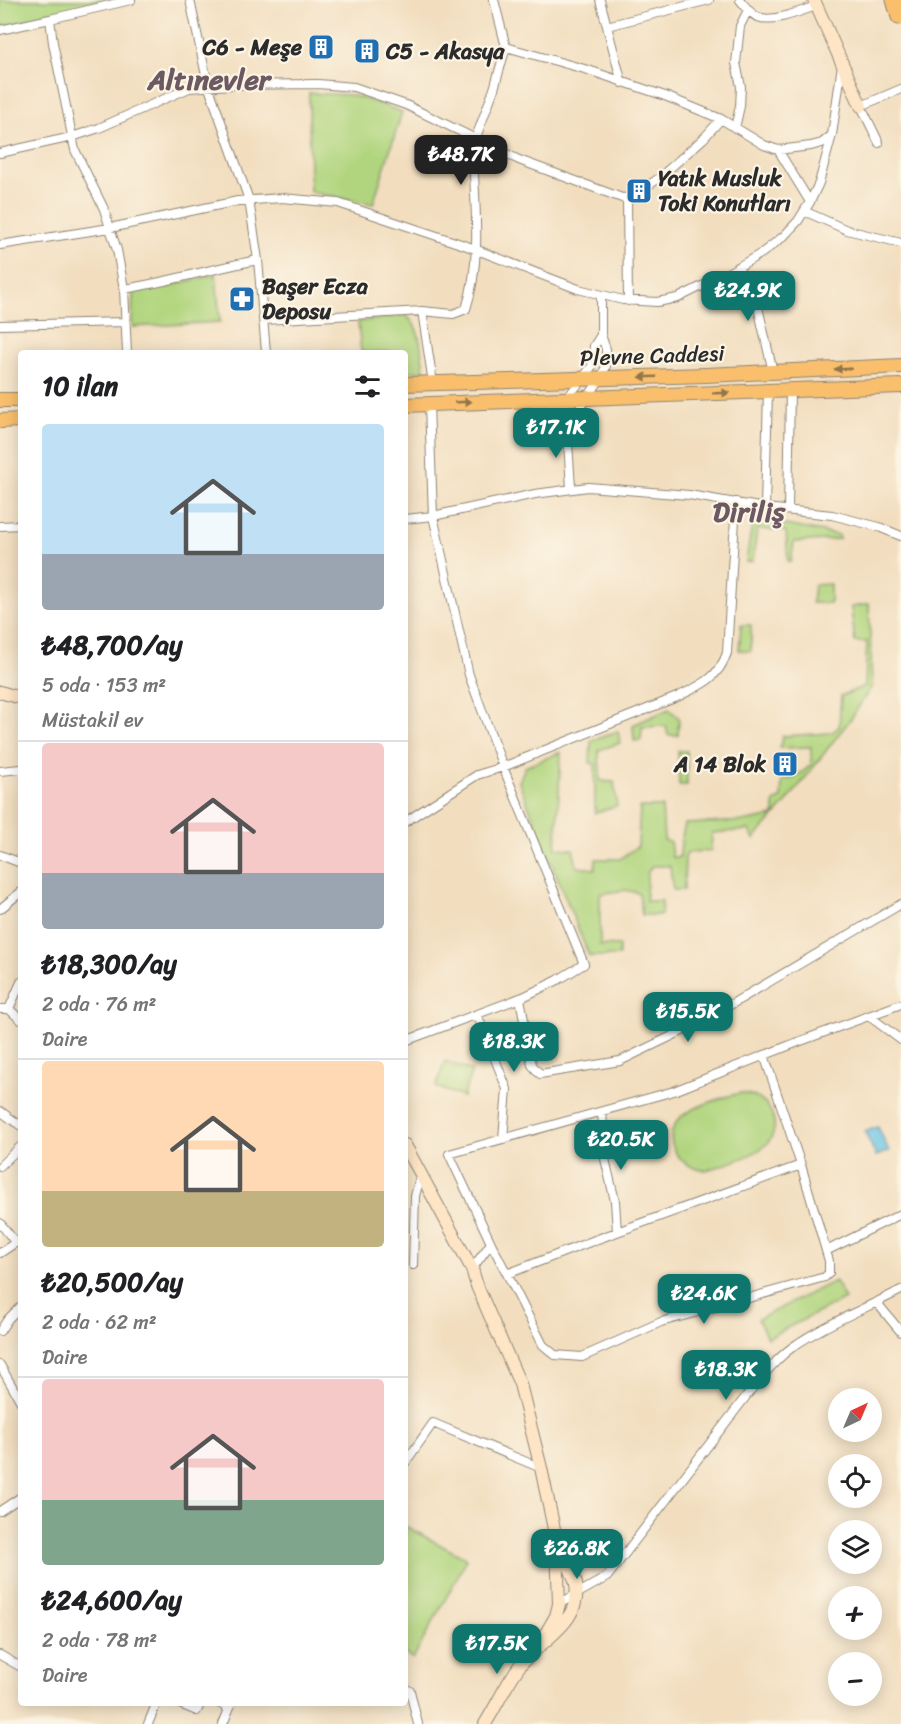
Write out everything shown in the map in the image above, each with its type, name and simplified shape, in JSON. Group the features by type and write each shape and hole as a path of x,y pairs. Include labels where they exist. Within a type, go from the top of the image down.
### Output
{"highway":[{"path":"893,0 900,19"}],"main road":[{"path":"815,3 861,106"},
{"name":"Plevne Caddesi","path":"408,384 901,366"},
{"name":"Plevne Caddesi","path":"408,405 901,386"},
{"path":"0,400 18,400"},
{"path":"0,421 18,420"},
{"path":"0,692 18,697"},
{"path":"408,1149 472,1269 477,1286 520,1384 557,1543 560,1614"},
{"path":"485,1724 520,1665 538,1647 560,1614 575,1602 576,1582 557,1543"}],"street":[{"path":"0,30 131,0"},
{"path":"190,0 208,85 249,200 258,260 266,350"},
{"path":"264,320 422,310 453,314 466,309 473,288 476,249 473,154 475,140 494,89 506,47 494,0"},
{"path":"600,0 622,83"},
{"path":"607,26 708,0"},
{"path":"740,0 758,18 779,17 815,3"},
{"path":"735,128 741,87 736,63 740,26 748,10"},
{"path":"50,19 75,150 104,209 117,250 124,289 127,350"},
{"path":"506,47 579,67 665,96 721,119 764,145 778,150 822,143 832,135"},
{"path":"0,245 110,228 238,201 282,198 338,203 476,249 578,289 601,295 628,301 657,302 678,298 738,267 784,236 804,211 819,183 832,135 842,65"},
{"path":"0,153 72,137 99,128 189,88 208,85 308,84 354,87 406,105 519,160 627,198 632,197 659,178 704,138 721,119"},
{"path":"879,143 861,106 901,88"},
{"path":"778,150 810,202"},
{"path":"627,198 628,301"},
{"path":"804,211 847,230 901,243"},
{"path":"124,289 258,260"},
{"path":"738,267 757,303 773,372"},
{"path":"567,427 606,366 606,349 601,335 601,295"},
{"path":"422,310 433,383"},
{"path":"0,325 125,322"},
{"path":"571,489 567,427 562,414 567,399 592,366 594,346 601,335"},
{"path":"765,508 768,391"},
{"path":"788,510 790,391"},
{"path":"408,1040 520,998 558,980 584,964 503,767 469,675 433,516 429,404"},
{"path":"408,519 433,516 535,494 588,487 689,495 765,508 832,515 879,527 901,536"},
{"path":"408,820 477,776 678,697 704,684 721,668 727,653 736,502"},
{"path":"0,526 18,525"},
{"path":"0,771 18,769"},
{"path":"0,855 18,861"},
{"path":"0,909 18,894"},
{"path":"520,998 532,1065 540,1074 620,1061 703,1021 901,904"},
{"path":"18,987 4,1009 18,1018"},
{"path":"764,1055 801,1165 829,1261 829,1273 825,1277 661,1322 582,1357 555,1355 543,1345 449,1154 674,1091 764,1055 901,1004"},
{"path":"477,1014 507,1089 503,1139"},
{"path":"869,1016 901,1040"},
{"path":"0,1111 18,1124"},
{"path":"602,1112 606,1159 615,1201 617,1232"},
{"path":"0,1166 18,1149"},
{"path":"507,1274 801,1165"},
{"path":"413,1265 415,1196 421,1172"},
{"path":"826,1251 901,1214"},
{"path":"0,1223 18,1240"},
{"path":"0,1253 18,1242"},
{"path":"472,1269 491,1243"},
{"path":"560,1614 576,1596 608,1577 754,1386 778,1359 814,1333 901,1290"},
{"path":"877,1303 901,1332"},
{"path":"0,1331 18,1309"},
{"path":"0,1365 18,1397"},
{"path":"408,1459 433,1423 541,1468"},
{"path":"0,1511 18,1499"},
{"path":"0,1655 18,1665"},
{"path":"408,1690 418,1724"},
{"path":"147,1724 155,1706"},
{"path":"185,1706 197,1711 199,1706"},
{"path":"223,1724 231,1706"}],"green space":[{"path":"0,0 109,0 0,27"},
{"path":"309,93 351,95 402,112 373,204 310,192"},
{"path":"216,274 220,322 132,327 133,291 169,286"},
{"path":"405,315 411,320 418,333 424,371 408,372 408,350 361,350 358,322"},
{"path":"759,520 839,535 839,539 794,542 791,562 788,561 786,531 757,529 753,561 746,562 752,525"},
{"path":"830,584 830,603 812,603 814,585"},
{"path":"869,604 872,686 852,717 786,803 754,839 749,830 712,833 711,851 689,852 685,857 684,890 673,890 670,866 652,866 647,873 646,901 662,901 661,915 642,915 639,893 625,890 600,894 600,945 619,946 619,956 589,956 519,782 525,767 561,752 556,848 573,849 577,867 595,869 596,859 620,859 638,846 640,807 662,807 664,840 670,842 672,857 680,857 685,824 748,821 774,816 774,802 781,799 782,781 796,777 811,765 811,747 780,748 782,736 831,733 839,727 841,696 865,686 867,642 855,642 851,607"},
{"path":"741,625 751,625 751,651 739,650"},
{"path":"669,709 679,718 678,735 668,735 666,726 642,727 641,740 634,741 633,725"},
{"path":"618,731 620,743 599,750 600,781 614,782 617,806 595,813 595,764 590,763 591,741"},
{"path":"678,751 687,751 687,785 679,785"},
{"path":"445,1061 472,1071 463,1097 436,1087"},
{"path":"740,1093 759,1099 772,1113 774,1131 770,1140 757,1151 720,1166 706,1170 687,1164 674,1150 672,1133 675,1124 682,1116 694,1109"},
{"path":"835,1281 845,1299 767,1338 758,1319"},
{"path":"408,1528 467,1559 413,1659 408,1656"}],"water":[{"path":"878,1127 889,1151 876,1156 865,1132"}],"place":[{"name":"C6 - Meşe","path":"321,47"},
{"name":"C5 - Akasya","path":"367,51"},
{"name":"Yatık Musluk Toki Konutları","path":"639,191"},
{"name":"Başer Ecza Deposu","path":"242,299"},
{"name":"A 14 Blok","path":"785,764"}],"district":[{"name":"Altınevler","path":"209,79"},
{"name":"Diriliş","path":"749,511"}]}
